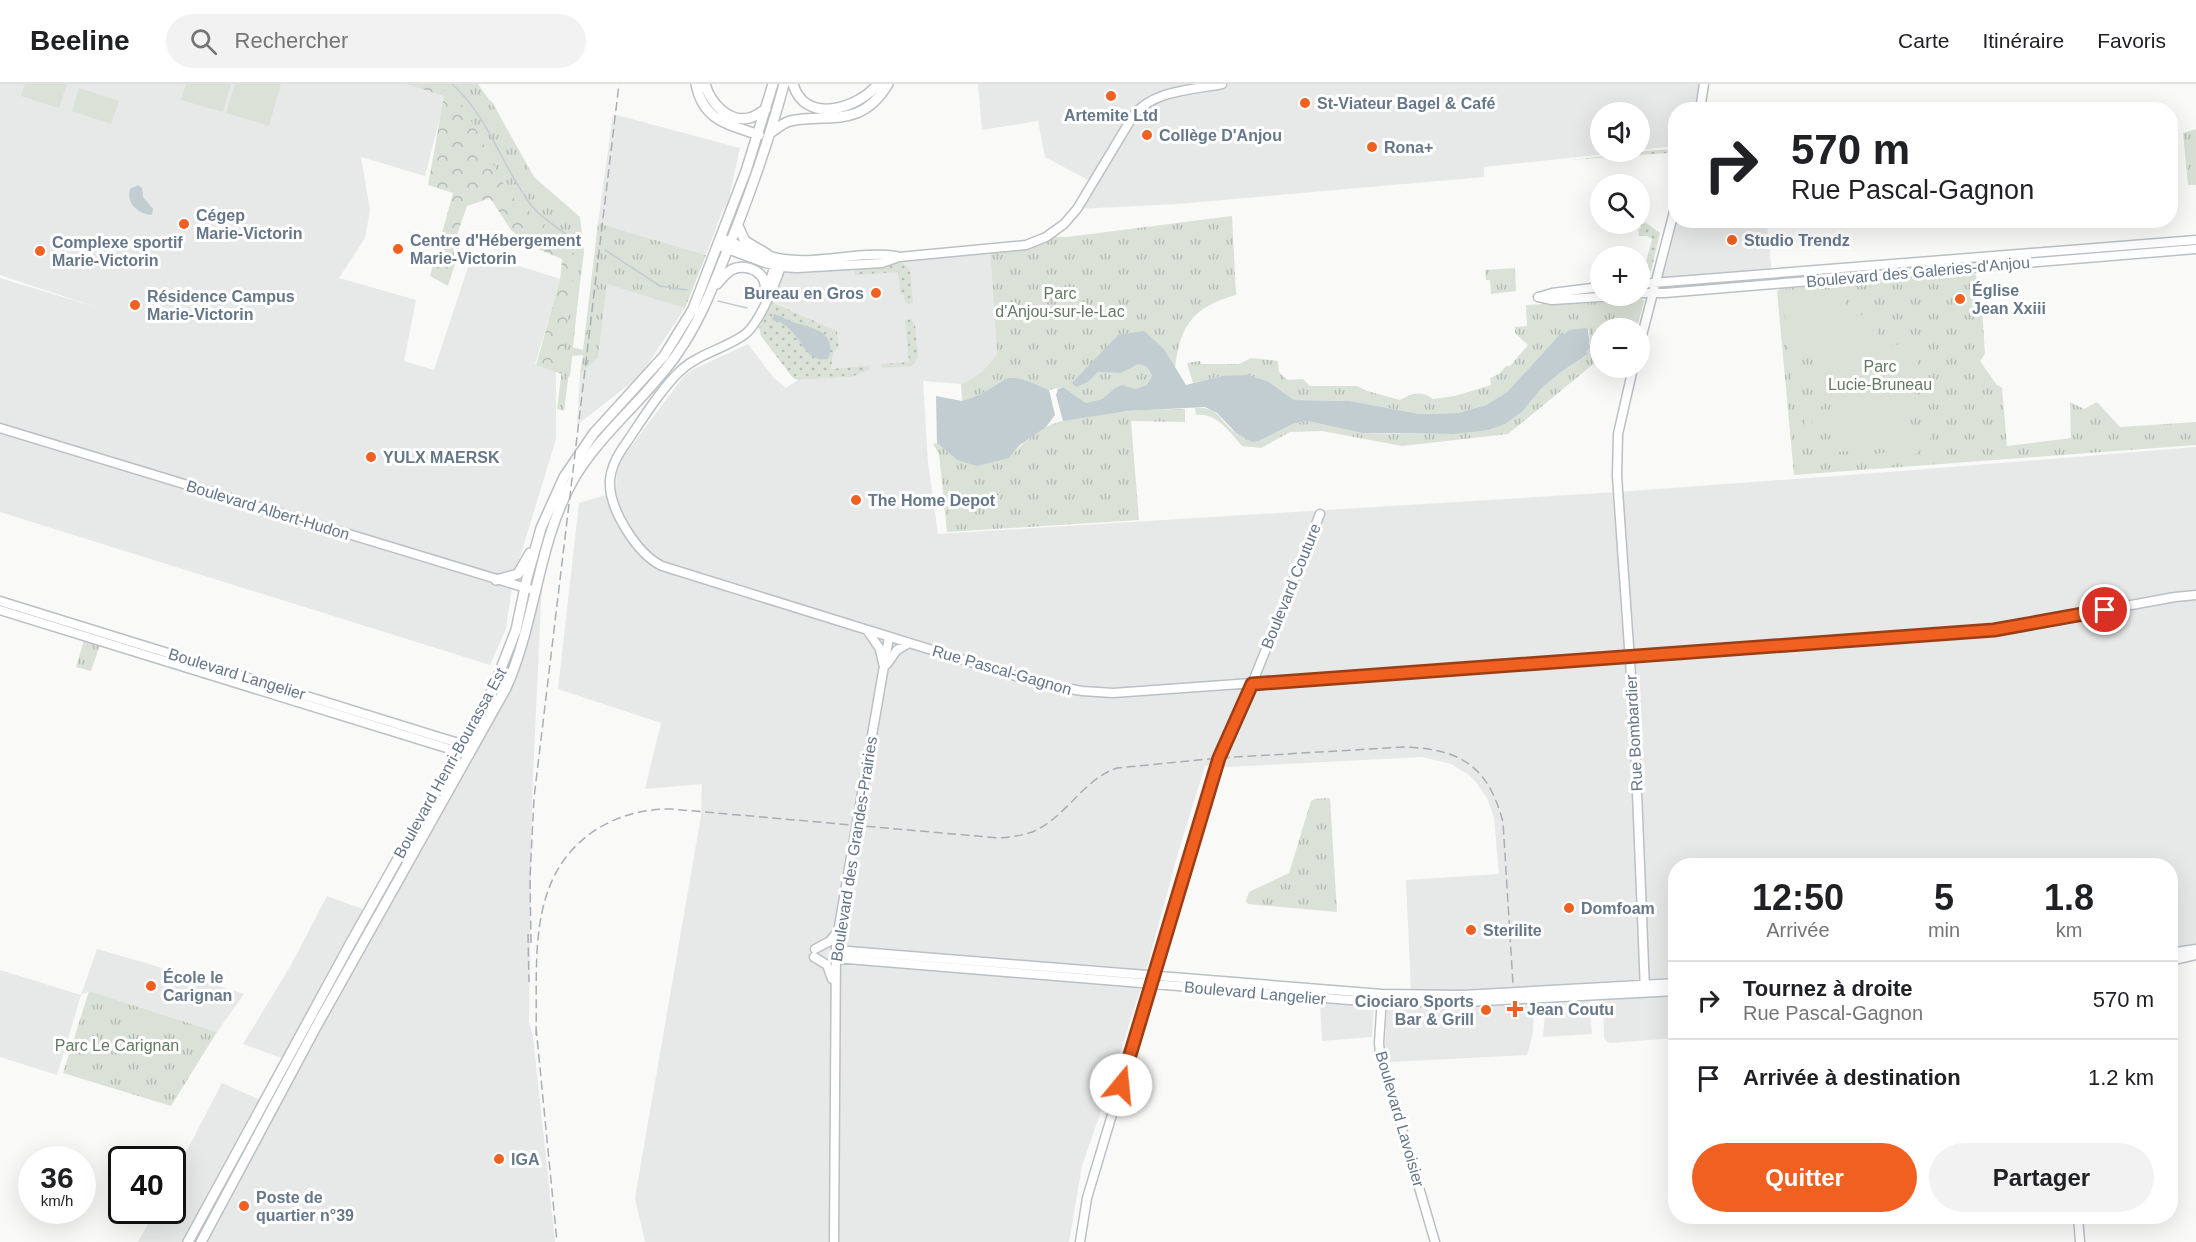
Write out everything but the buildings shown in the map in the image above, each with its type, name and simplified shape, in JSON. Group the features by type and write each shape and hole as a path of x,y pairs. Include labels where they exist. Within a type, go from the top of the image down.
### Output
{"main road":[{"path":"696,84 701,100 714,117 727,125 759,135"},
{"path":"705,84 716,105 735,117 750,118 766,109"},
{"name":"Boulevard Henri-Bourassa Est","path":"189,1242 345,953 484,707 506,659 520,617 537,544 552,502 572,464 599,428 653,370 693,309 759,135 773,84"},
{"name":"Boulevard Henri-Bourassa Est","path":"201,1242 316,1027 469,755 514,670 552,528 573,481 594,450 678,354 698,321 738,225 770,134 784,84"},
{"path":"793,84 805,102 813,107 826,109 854,103 878,84"},
{"path":"770,134 791,121 833,119 854,114 876,100 888,84"},
{"path":"738,225 745,241 776,261"},
{"path":"713,288 730,271 746,268 754,270 765,282 766,299"},
{"path":"496,580 518,574 537,544"}],"street":[{"path":"720,242 776,261 882,254 899,256 1026,245 1046,237 1064,224 1077,208 1133,116 1143,106 1157,97 1222,84"},
{"path":"1701,102 1704,84"},
{"path":"1646,318 1670,228"},
{"name":"Boulevard des Galeries-d'Anjou","path":"1650,283 2196,240"},
{"path":"730,246 776,261"},
{"name":"Boulevard des Galeries-d'Anjou","path":"1653,293 2196,249"},
{"path":"766,299 776,261"},
{"path":"1890,263 1891,274"},
{"path":"1590,288 1538,297 1552,300 1590,298"},
{"name":"Rue Pascal-Gagnon","path":"766,299 756,322 748,331 697,359 674,377 617,457 610,478 611,494 616,510 639,548 657,563 1038,683 1082,691 1113,693 1994,630 2196,595"},
{"name":"Rue Bombardier","path":"1631,378 1620,427 1616,466 1635,744 1645,989"},
{"name":"Boulevard Albert-Hudon","path":"0,428 536,591"},
{"name":"Boulevard Couture","path":"1080,1242 1087,1198 1219,758 1252,684 1320,514"},
{"name":"Boulevard Langelier","path":"0,601 460,748 469,755"},
{"name":"Boulevard Langelier","path":"0,610 460,748 475,744"},
{"path":"867,630 880,649 884,669"},
{"name":"Boulevard des Grandes-Prairies","path":"834,1242 835,954 890,637"},
{"path":"884,669 897,650 909,643"},
{"path":"835,991 827,965 814,953 830,941 839,930 849,948 856,952"},
{"path":"2178,952 2196,949"},
{"name":"Boulevard Langelier","path":"835,954 856,952 1152,981"},
{"name":"Boulevard Langelier","path":"835,954 866,961 1466,1002 1645,989 1668,985"},
{"path":"2178,959 2196,955"},
{"path":"835,991 843,967 853,962 866,961"},
{"name":"Boulevard Langelier","path":"1645,989 1668,991"},
{"name":"Boulevard Lavoisier","path":"1382,998 1378,1043 1380,1054 1435,1242"},
{"path":"2079,1224 2080,1242"}],"shaded area":[{"path":"0,84 407,84 446,95 425,176 361,157 370,210 365,238 339,278 416,300 404,361 434,370 473,252 561,279 535,364 556,371 556,439 513,580 506,629 490,665 0,512 0,278 99,308 0,275"},
{"path":"978,84 1703,84 1701,102 1668,102 1668,147 1650,149 1650,102 1590,102 1590,156 1484,167 1484,177 1177,204 1077,209 1092,182 1045,157 1038,121 982,130"},
{"path":"613,114 740,148 728,202 706,255 598,223"},
{"path":"138,185 142,188 143,197 153,209 150,215 137,210 131,203 130,189"},
{"path":"1673,228 1767,228 1772,273 1655,283"},
{"path":"990,248 997,354 980,373 961,384 923,381 928,463 938,534 1617,492 2196,447 2196,944 2178,948 2178,858 1668,858 1668,978 1441,993 1411,991 1406,880 1499,874 1494,818 1487,798 1476,782 1451,764 1422,757 1227,767 1205,766 1178,853 1146,971 1082,1166 1069,1242 645,1242 635,1198 701,816 702,784 645,789 661,723 558,689 579,503 616,492 617,472 623,457 684,376 748,344 774,378 786,388 798,380 851,377 868,370 869,365 831,369 833,354 839,346 837,331 766,299 781,267 815,267"},
{"path":"607,283 685,308 640,376 577,425 580,374 598,358"},
{"path":"774,314 823,334 830,344 828,359 821,359 809,353 791,330 780,322 772,320"},
{"path":"1587,328 1590,348 1586,352 1588,354 1541,389 1522,412 1505,424 1488,430 1454,434 1362,433 1307,421 1293,424 1259,441 1252,442 1236,433 1217,413 1205,407 1127,411 1063,421 1056,395 1058,389 1063,387 1086,403 1102,399 1122,385 1135,389 1147,385 1152,376 1147,367 1139,364 1121,373 1098,372 1088,382 1076,387 1072,383 1118,335 1144,331 1164,349 1186,385 1222,376 1249,375 1269,382 1294,400 1350,401 1420,414 1458,413 1486,405 1507,392 1562,332 1565,334 1569,330"},
{"path":"1007,378 1023,380 1049,390 1055,415 1046,427 1020,445 1009,458 977,466 957,460 937,443 936,396 962,401 981,394"},
{"path":"543,561 532,797 529,1023 533,1036 555,1242 201,1242 501,696"},
{"path":"327,896 368,911 287,1060 243,1044 291,965"},
{"name":"École le Carignan","path":"97,949 244,994 217,1032 89,991 81,995"},
{"path":"0,970 81,995 57,1075 0,1057"},
{"path":"1668,996 1668,1039 1607,1042 1604,1038 1603,1000"},
{"path":"1589,1001 1592,1034 1543,1037 1546,1004"},
{"path":"1320,1002 1374,1006 1372,1037 1322,1041"},
{"path":"1532,1004 1534,1006 1533,1033 1527,1055 1391,1062 1387,1060 1385,1043 1389,1007"},
{"path":"222,1083 265,1102 188,1242 138,1242 148,1224 186,1224 186,1152"}],"green space":[{"path":"25,84 67,84 59,108 21,96"},
{"path":"186,84 231,84 223,112 181,100"},
{"path":"235,84 281,84 269,126 226,113"},
{"path":"406,84 473,84 494,104 517,155 583,250 570,377 536,365 560,280 562,259 531,246 511,230 490,198 467,206 453,246 455,264 448,286 430,276 453,193 428,185 444,96"},
{"path":"430,84 478,84 497,111 534,177 580,217 584,251 572,347 583,350 598,223 706,255 685,308 607,284 598,358 580,374 583,355 571,356 564,411 557,409 576,255 512,196 478,132 458,102 445,91"},
{"path":"79,88 119,101 111,124 72,111"},
{"path":"2196,129 2196,185 2188,185 2183,133"},
{"path":"1668,150 1668,153 1650,154 1650,151"},
{"name":"Parc d'Anjou-sur-le-Lac","path":"1232,216 1236,295 1209,305 1191,320 1181,341 1175,369 1164,349 1084,373 1073,383 1088,382 1098,372 1121,373 1139,364 1147,367 1152,376 1148,385 1135,389 1115,388 1102,399 1086,403 1063,387 1049,390 1007,378 981,394 962,401 961,384 981,372 997,354 990,248 1046,237 1067,237"},
{"path":"1650,226 1660,233 1651,271 1652,239 1639,234 1650,234"},
{"path":"903,263 910,270 913,302 909,305 900,293 898,272 855,275 854,267"},
{"path":"1515,268 1516,291 1491,294 1490,280 1486,280 1485,270"},
{"name":"Parc Lucie-Bruneau","path":"1975,273 1981,294 1985,354 1980,361 1996,384 2002,388 2007,446 2071,438 2070,402 2084,409 2097,402 2120,427 2196,422 2196,445 1794,475 1777,291"},
{"path":"1801,292 1801,296 1846,292 1843,322 1858,315 1876,314 1882,372 1872,383 1815,386 1813,369 1817,352 1796,359 1801,360 1803,380 1792,381 1785,315 1781,315 1780,302 1788,293"},
{"path":"772,302 837,331 839,346 833,354 831,369 870,365 869,370 851,377 798,380 793,378 761,336 759,328"},
{"path":"1577,302 1580,304 1643,306 1640,318 1590,318 1590,348 1589,330 1565,334 1562,332 1507,392 1486,405 1458,413 1420,414 1350,401 1294,400 1269,382 1222,376 1193,383 1187,363 1200,361 1201,364 1239,364 1251,358 1278,361 1279,372 1287,380 1303,379 1310,386 1357,386 1400,400 1416,394 1425,394 1433,399 1455,396 1491,385 1490,378 1499,374 1506,366 1510,366 1528,345 1515,333 1515,327 1527,326 1526,305"},
{"path":"911,319 915,325 918,357 912,366 881,368 881,364 909,362 905,320"},
{"path":"1915,343 1918,371 1913,372 1914,378 1892,380 1892,370 1888,370 1886,346"},
{"path":"1590,348 1590,367 1508,434 1402,446 1322,431 1290,432 1261,448 1242,446 1216,420 1196,415 1195,408 1210,410 1236,433 1259,441 1293,424 1307,421 1362,433 1454,434 1505,424 1522,412 1541,389 1561,372 1587,355 1586,352"},
{"path":"1895,388 1907,390 1918,396 1926,403 1931,413 1932,434 1927,444 1917,453 1893,460 1845,462 1832,461 1821,456 1812,448 1806,438 1804,427 1806,416 1812,406 1822,397 1847,391","holes":["1900,396 1919,406 1926,423 1925,432 1920,441 1912,447 1901,451 1847,455 1834,454 1823,449 1815,441 1811,429 1812,421 1818,410 1827,402"]},
{"path":"1904,399 1907,447 1834,452 1831,404"},
{"path":"1185,409 1185,422 1131,421 1139,520 947,532 939,454 933,444 937,443 957,460 1009,458 1037,433 1061,421 1115,412"},
{"path":"85,637 101,642 91,671 76,667"},
{"path":"1330,798 1337,912 1248,904 1246,901 1249,892 1289,873 1311,801"},
{"name":"Parc Le Carignan","path":"89,991 217,1032 171,1106 63,1073"},
{"path":"152,1014 162,1017 165,1022 154,1056 150,1059 139,1057 136,1051 147,1017"}],"waterway":[{"path":"452,84 476,111 512,175 535,210 582,246"},
{"path":"605,250 660,286 687,290"},
{"path":"718,301 747,308"}],"railway":[{"path":"531,943 530,877 534,798 619,84"},
{"path":"536,1035 537,949 540,922 547,895 557,870 574,848 597,829 623,817 651,810 671,809 999,838 1032,832 1044,826 1094,781 1117,768 1219,758 1404,747 1441,752 1469,764 1480,774 1497,803 1503,822 1513,984"},
{"path":"528,934 529,982"},
{"path":"536,1027 557,1242"}],"place":[{"name":"Artemite Ltd","path":"1111,96"},
{"name":"St-Viateur Bagel & Café","path":"1305,103"},
{"name":"Collège D'Anjou","path":"1147,135"},
{"name":"Rona+","path":"1372,147"},
{"name":"Cégep Marie-Victorin","path":"184,224"},
{"name":"Studio Trendz","path":"1732,240"},
{"name":"Centre d'Hébergement Marie-Victorin","path":"398,249"},
{"name":"Complexe sportif Marie-Victorin","path":"40,251"},
{"name":"Bureau en Gros","path":"876,293"},
{"name":"Église Jean Xxiii","path":"1960,299"},
{"name":"Résidence Campus Marie-Victorin","path":"135,305"},
{"name":"YULX MAERSK","path":"371,457"},
{"name":"The Home Depot","path":"856,500"},
{"name":"Domfoam","path":"1569,908"},
{"name":"Sterilite","path":"1471,930"},
{"name":"École le Carignan","path":"151,986"},
{"name":"Jean Coutu","path":"1515,1009"},
{"name":"Ciociaro Sports Bar & Grill","path":"1486,1010"},
{"name":"IGA","path":"499,1159"},
{"name":"Poste de quartier n°39","path":"244,1206"}],"route":[{"path":"1121,1085 1219,758 1252,684 1994,630 2105,610"}]}
